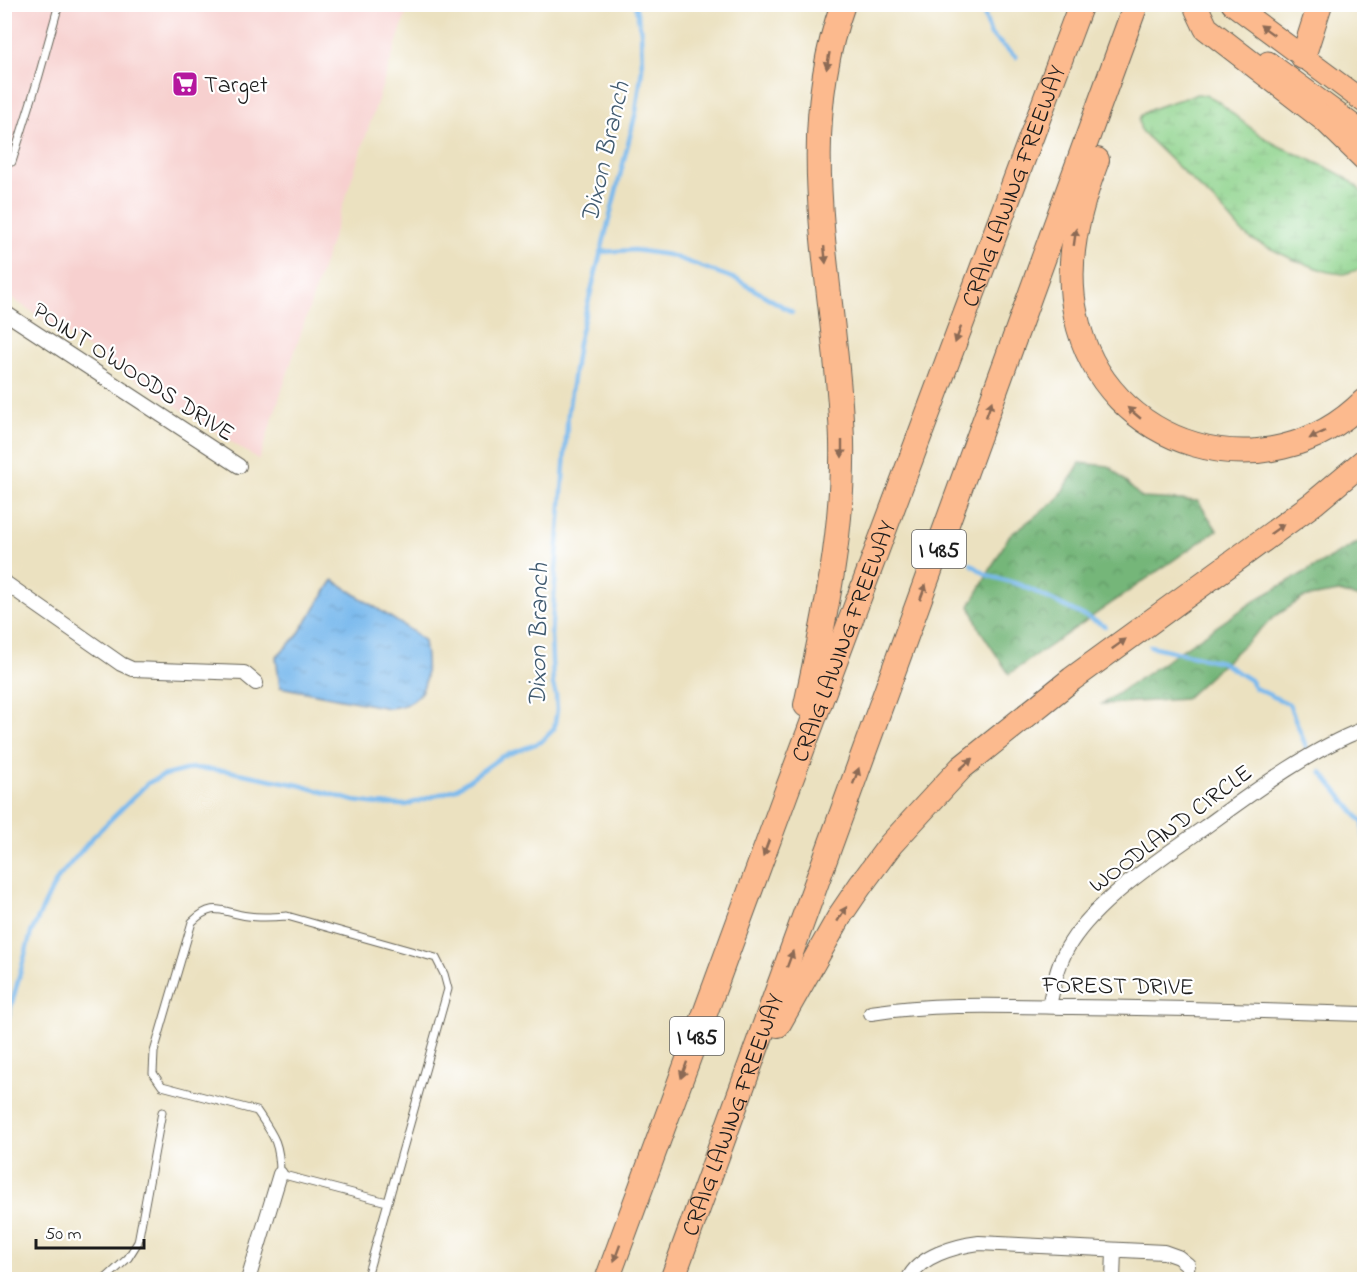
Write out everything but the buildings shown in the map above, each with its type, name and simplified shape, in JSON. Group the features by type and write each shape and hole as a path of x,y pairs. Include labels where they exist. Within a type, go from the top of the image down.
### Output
{"highway":[{"path":"786,793 831,585 841,491 841,430 818,186 818,135 823,86 833,33 843,4"},
{"name":"CRAIG LAWING FREEWAY","path":"607,1280 1081,4"},
{"name":"CRAIG LAWING FREEWAY","path":"672,1280 1136,4"},
{"path":"1303,57 1320,4"},
{"path":"1194,7 1206,28 1325,120 1365,158"},
{"path":"1097,115 1102,147 1077,222 1071,287 1082,341 1104,383 1117,397 1145,422 1166,435 1192,446 1245,453 1287,446 1316,436 1336,424 1365,401"},
{"path":"741,1093 814,959 860,886 891,844 961,768 1009,727 1072,679 1314,503 1365,461"}],"main road":[{"path":"1232,4 1365,102"},
{"path":"1194,7 1365,132"}],"street":[{"name":"POINT O'WOODS DRIVE","path":"4,312 239,466"},
{"path":"4,582 121,664 132,669 244,674 256,682"},
{"name":"WOODLAND CIRCLE","path":"1049,1006 1054,982 1064,955 1071,942 1099,908 1177,847 1251,794 1332,744 1365,729"},
{"name":"FOREST DRIVE","path":"871,1012 901,1008 1049,1006 1365,1014"},
{"path":"249,1280 280,1174"},
{"path":"908,1280 911,1273 924,1262 954,1249 979,1243 1164,1252 1178,1257 1188,1265"},
{"path":"1113,1280 1114,1250"}],"lane":[{"path":"4,159 12,162 59,4"},
{"path":"366,1280 448,989 444,974 436,958 287,915 262,917 219,909 203,911 192,922 154,1052 153,1073 162,1086 257,1111 274,1135 280,1152 280,1174 387,1202"},
{"path":"104,1280 128,1258 138,1242 162,1112"}],"shaded area":[{"path":"4,5 409,5 259,460 5,294"}],"green space":[{"path":"1197,94 1216,100 1268,140 1336,172 1357,187 1365,200 1364,268 1344,274 1328,272 1292,259 1253,240 1243,233 1222,209 1141,131 1139,120 1143,114"},
{"path":"1080,463 1109,466 1142,498 1198,501 1217,530 1009,674 980,630 970,606 1009,536 1058,499"},
{"path":"1364,539 1364,599 1339,592 1303,598 1274,617 1185,699 1102,704 1259,598"}],"water":[{"path":"333,580 424,641 427,665 424,686 420,694 412,701 402,706 388,708 280,687 276,657 297,636"}],"waterway":[{"name":"Dixon Branch","path":"4,1032 31,933 52,889 59,877 94,836 148,783 162,776 193,768 228,771 299,785 354,801 406,805 456,789 501,757 541,742 554,729 557,710 553,685 551,636 568,413 578,343 636,112 642,69 641,31 635,4"},
{"path":"981,4 991,35 1016,57"},
{"path":"600,252 634,250 669,255 738,280 792,312"},
{"path":"971,564 987,575 1021,585 1105,626"},
{"path":"1150,646 1221,662 1250,680 1255,688 1289,704 1307,749"},
{"path":"1321,772 1363,823 1364,837"}],"place":[{"name":"Target","path":"185,84"}]}
